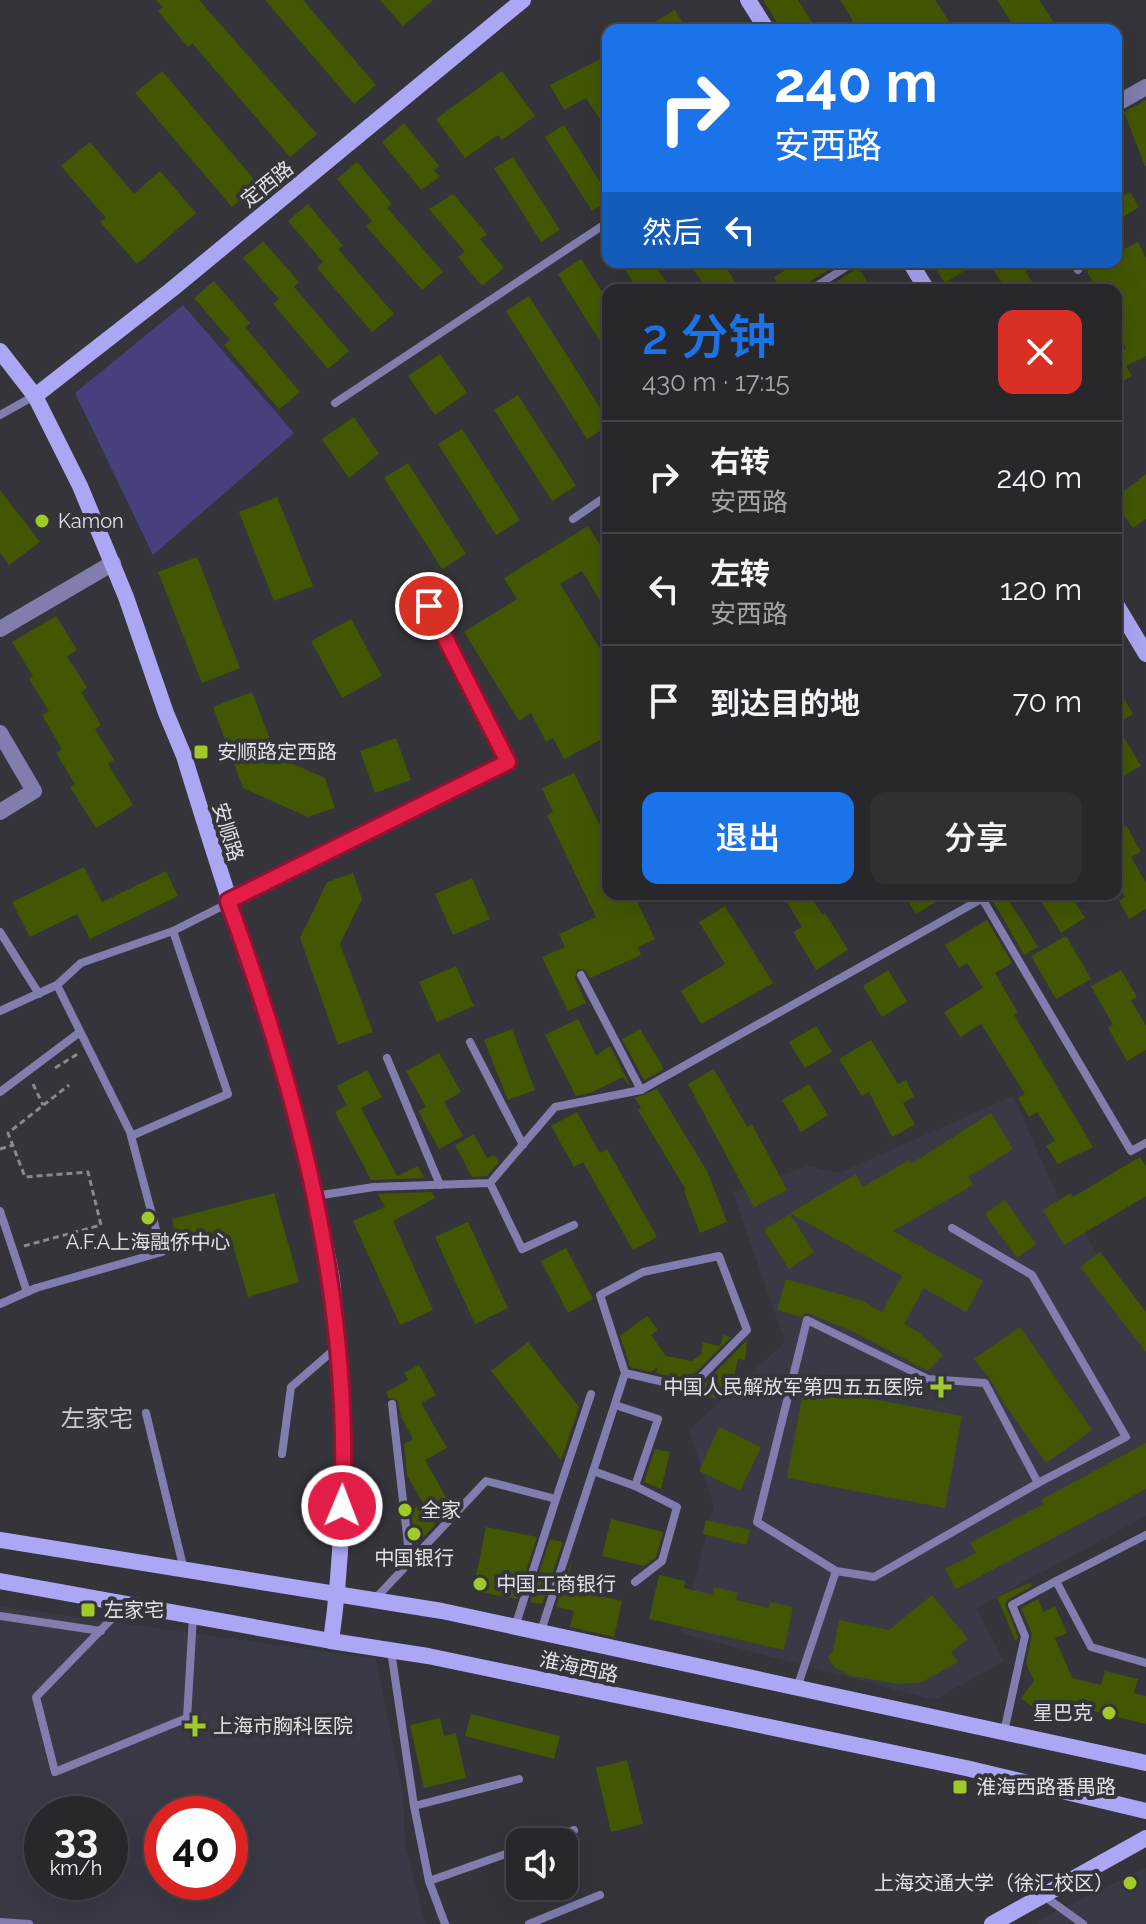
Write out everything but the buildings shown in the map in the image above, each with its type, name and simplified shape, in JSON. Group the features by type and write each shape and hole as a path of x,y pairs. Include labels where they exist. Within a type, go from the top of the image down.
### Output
{"main road":[{"name":"定西路","path":"35,396 171,290 523,0"},
{"path":"748,0 763,24"},
{"name":"安顺路","path":"0,351 35,396 80,486 113,563 184,756 277,1050 315,1196 331,1277 344,1478 331,1641"},
{"path":"1122,616 1146,654"},
{"name":"淮海西路","path":"0,1540 442,1611 1146,1763"},
{"name":"淮海西路","path":"0,1581 428,1656 966,1768 1146,1811"},
{"path":"992,1924 1146,1838"}],"street":[{"path":"1122,101 1146,87"},
{"path":"0,629 113,563"},
{"path":"0,733 34,791 0,812"}],"lane":[{"path":"335,403 602,226"},
{"path":"819,284 845,268"},
{"path":"0,415 35,396"},
{"path":"573,519 602,499"},
{"path":"0,1011 57,985 81,963 173,931 508,762 429,606"},
{"path":"315,1196 374,1187 490,1183 555,1107 641,1090 974,900"},
{"path":"983,900 1131,1151 1146,1143"},
{"path":"131,1136 228,1094 173,931"},
{"path":"0,932 39,994"},
{"path":"581,975 641,1090"},
{"path":"0,1304 27,1292 162,1252 131,1136 57,985"},
{"path":"0,1092 80,1032"},
{"path":"470,1042 523,1145"},
{"path":"387,1058 440,1185"},
{"path":"490,1183 522,1249 574,1225"},
{"path":"0,1211 27,1292"},
{"path":"952,1228 1032,1275 1126,1437 1038,1483 874,1577 836,1571 757,1522 807,1320 928,1379 985,1383 1038,1483"},
{"path":"541,1632 625,1373 600,1295 643,1272 719,1256 747,1330 690,1388 625,1373"},
{"path":"282,1454 291,1387 337,1348"},
{"path":"515,1627 591,1394"},
{"path":"392,1404 410,1562"},
{"path":"615,1405 658,1419 635,1486"},
{"path":"146,1413 185,1571"},
{"path":"593,1471 635,1486 677,1507 662,1561 635,1582"},
{"path":"373,1601 486,1481 556,1499"},
{"path":"1004,1732 1025,1636 1012,1605 1146,1535"},
{"path":"797,1688 836,1571"},
{"path":"1056,1581 1091,1647 1146,1663"},
{"path":"126,1604 36,1697 55,1772 187,1718 193,1616"},
{"path":"0,1616 101,1631"},
{"path":"391,1650 414,1806 429,1881 445,1924"},
{"path":"414,1806 519,1779"},
{"path":"429,1881 506,1854"},
{"path":"529,1924 600,1895"},
{"path":"1043,1896 1083,1924"},
{"path":"0,1922 29,1924"}],"path":[{"path":"55,1069 88,1047"},
{"path":"32,1083 43,1105"},
{"path":"13,1249 101,1225 88,1172 25,1177 8,1133 69,1085"},
{"path":"0,1149 13,1145"}],"shaded area":[{"path":"183,305 294,433 153,555 75,393"},
{"name":"中国人民解放军第四五五医院","path":"1013,1096 1063,1209 1084,1231 1146,1344 1146,1516 976,1608 1004,1661 934,1700 681,1633 714,1506 689,1430 785,1342 733,1192 808,1166 839,1173"},
{"name":"上海市胸科医院","path":"0,1606 376,1659 403,1793 405,1844 425,1924 0,1924"},
{"name":"上海交通大学（徐汇校区）","path":"1146,1868 1146,1924 1037,1924 1040,1919"}],"place":[{"name":"Kamon","path":"42,521"},
{"name":"安顺路定西路","path":"201,752"},
{"name":"A.F.A上海融侨中心","path":"148,1218"},
{"name":"中国人民解放军第四五五医院","path":"941,1387"},
{"name":"全家","path":"405,1510"},
{"name":"中国银行","path":"414,1534"},
{"name":"中国工商银行","path":"480,1584"},
{"name":"左家宅","path":"88,1610"},
{"name":"星巴克","path":"1109,1713"},
{"name":"上海市胸科医院","path":"195,1726"},
{"name":"淮海西路番禺路","path":"960,1787"},
{"name":"上海交通大学（徐汇校区）","path":"1130,1883"}],"district":[{"name":"左家宅","path":"97,1418"}],"route":[{"path":"342,1506 344,1478 339,1372 331,1277 294,1109 228,901 508,762 429,606"}]}
